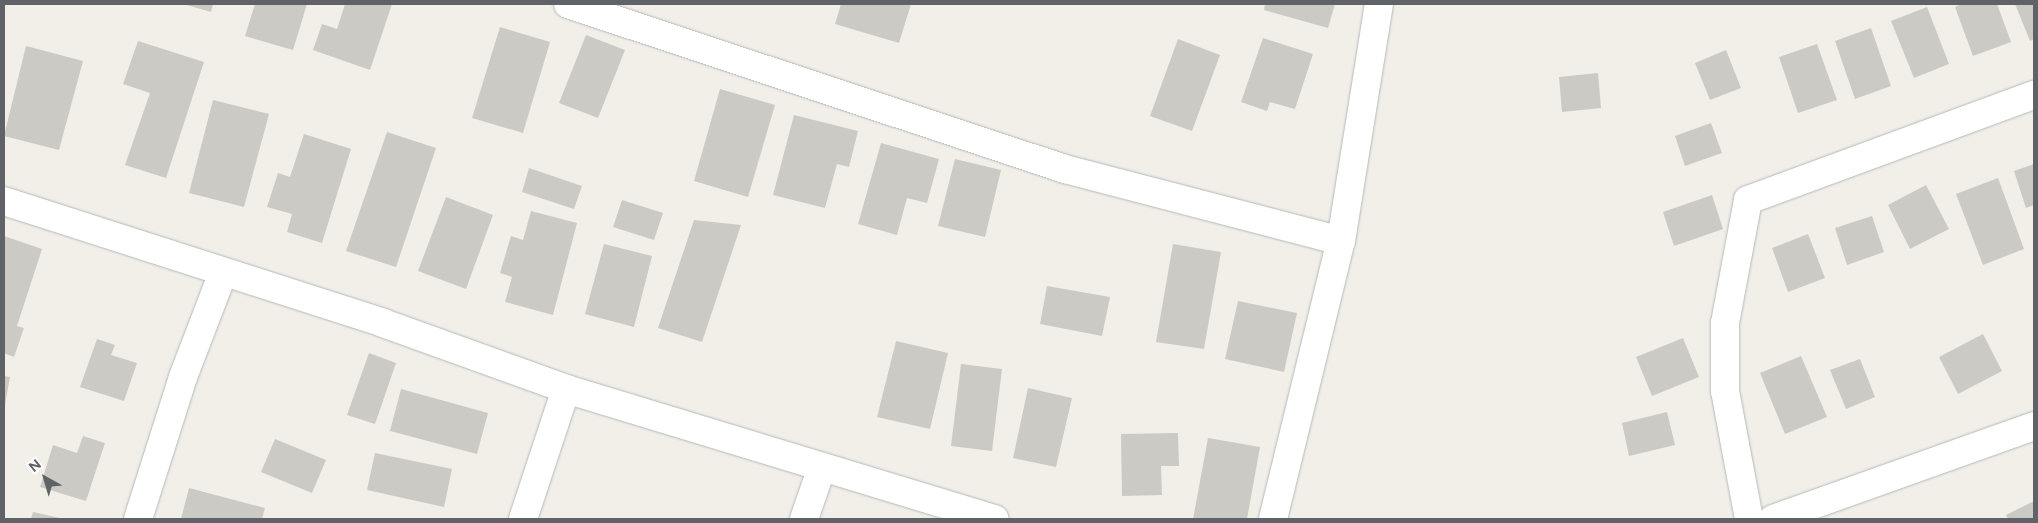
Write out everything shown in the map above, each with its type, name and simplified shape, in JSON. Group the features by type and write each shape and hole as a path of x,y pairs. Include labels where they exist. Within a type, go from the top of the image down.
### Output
{"street":[{"path":"568,4 1064,169 1341,241"},
{"path":"1273,519 1341,241 1379,4"},
{"path":"1749,519 1725,391 1725,324 1748,200 2034,95"},
{"path":"4,201 382,323 566,389 995,519"},
{"path":"138,519 183,377 223,272"},
{"path":"523,519 566,389"},
{"path":"1773,519 2034,426"},
{"path":"804,519 822,467"}],"building":[{"path":"183,4 213,4 211,12"},
{"path":"255,4 307,4 293,50 245,36"},
{"path":"345,4 392,4 370,70 313,50 322,24 337,29"},
{"path":"841,4 911,4 899,43 835,24"},
{"path":"1265,4 1335,4 1328,28 1264,10"},
{"path":"1961,4 1997,4 2011,42 1973,56 1955,7"},
{"path":"2015,4 2034,4 2034,39 2030,41"},
{"path":"1927,7 1949,64 1914,78 1891,21"},
{"path":"500,27 550,42 523,133 472,118"},
{"path":"1871,28 1891,86 1855,99 1835,41"},
{"path":"586,35 625,50 598,118 559,103"},
{"path":"1263,38 1313,54 1295,109 1270,102 1267,111 1241,102"},
{"path":"1178,39 1220,55 1192,131 1150,116"},
{"path":"138,41 204,62 166,178 125,165 150,93 123,84"},
{"path":"1817,44 1837,100 1798,113 1779,57"},
{"path":"26,46 83,61 59,150 4,136"},
{"path":"1726,50 1741,88 1710,100 1695,63"},
{"path":"1598,73 1601,108 1562,112 1559,77"},
{"path":"720,89 775,105 748,197 694,181"},
{"path":"213,100 269,114 244,207 189,193"},
{"path":"794,115 858,131 849,167 837,164 825,208 773,195"},
{"path":"1711,123 1722,153 1685,166 1675,136"},
{"path":"387,132 436,148 396,267 346,251"},
{"path":"304,134 351,149 322,243 287,232 292,214 267,207 278,173 290,177"},
{"path":"881,143 939,159 927,203 907,198 897,235 858,224"},
{"path":"955,159 1001,170 985,237 938,226"},
{"path":"2034,164 2034,205 2026,208 2014,171"},
{"path":"529,168 582,186 574,209 522,192"},
{"path":"1998,178 2024,249 1983,265 1956,194"},
{"path":"1926,185 1949,229 1910,249 1888,205"},
{"path":"1712,195 1723,229 1674,246 1663,212"},
{"path":"446,197 493,215 466,289 418,271"},
{"path":"622,200 663,213 654,240 613,227"},
{"path":"531,211 577,223 553,315 505,302 512,277 500,273 511,236 523,240"},
{"path":"1872,216 1884,252 1847,265 1835,228"},
{"path":"694,220 741,225 702,342 658,328"},
{"path":"1808,234 1825,278 1788,292 1772,248"},
{"path":"4,236 42,249 17,326 24,328 14,357 4,353"},
{"path":"604,244 652,256 634,327 585,314"},
{"path":"1173,244 1221,252 1204,349 1156,342"},
{"path":"1047,286 1110,297 1102,336 1040,324"},
{"path":"1238,301 1297,313 1284,372 1225,359"},
{"path":"1983,334 2002,371 1958,394 1939,357"},
{"path":"1683,338 1699,377 1652,396 1636,357"},
{"path":"97,339 115,345 111,355 137,363 124,401 80,387"},
{"path":"896,341 948,353 930,429 877,417"},
{"path":"369,353 396,363 375,424 347,415"},
{"path":"1801,356 1827,417 1785,434 1760,373"},
{"path":"1860,359 1875,397 1846,409 1830,370"},
{"path":"961,364 1002,369 992,451 951,446"},
{"path":"4,376 10,377 5,405 4,405"},
{"path":"1028,388 1072,398 1056,467 1013,458"},
{"path":"401,389 488,413 477,454 390,431"},
{"path":"1667,412 1675,445 1629,456 1622,423"},
{"path":"1178,433 1179,466 1161,466 1162,495 1122,496 1121,434"},
{"path":"83,436 105,443 86,501 40,487 53,445 77,453"},
{"path":"1208,438 1260,447 1247,519 1193,519"},
{"path":"275,439 326,460 312,493 261,472"},
{"path":"375,453 452,469 444,507 367,490"},
{"path":"189,488 265,508 262,519 181,519"},
{"path":"2034,501 2034,519 2008,519 2006,515"},
{"path":"33,512 60,518 60,519 31,519"}]}
